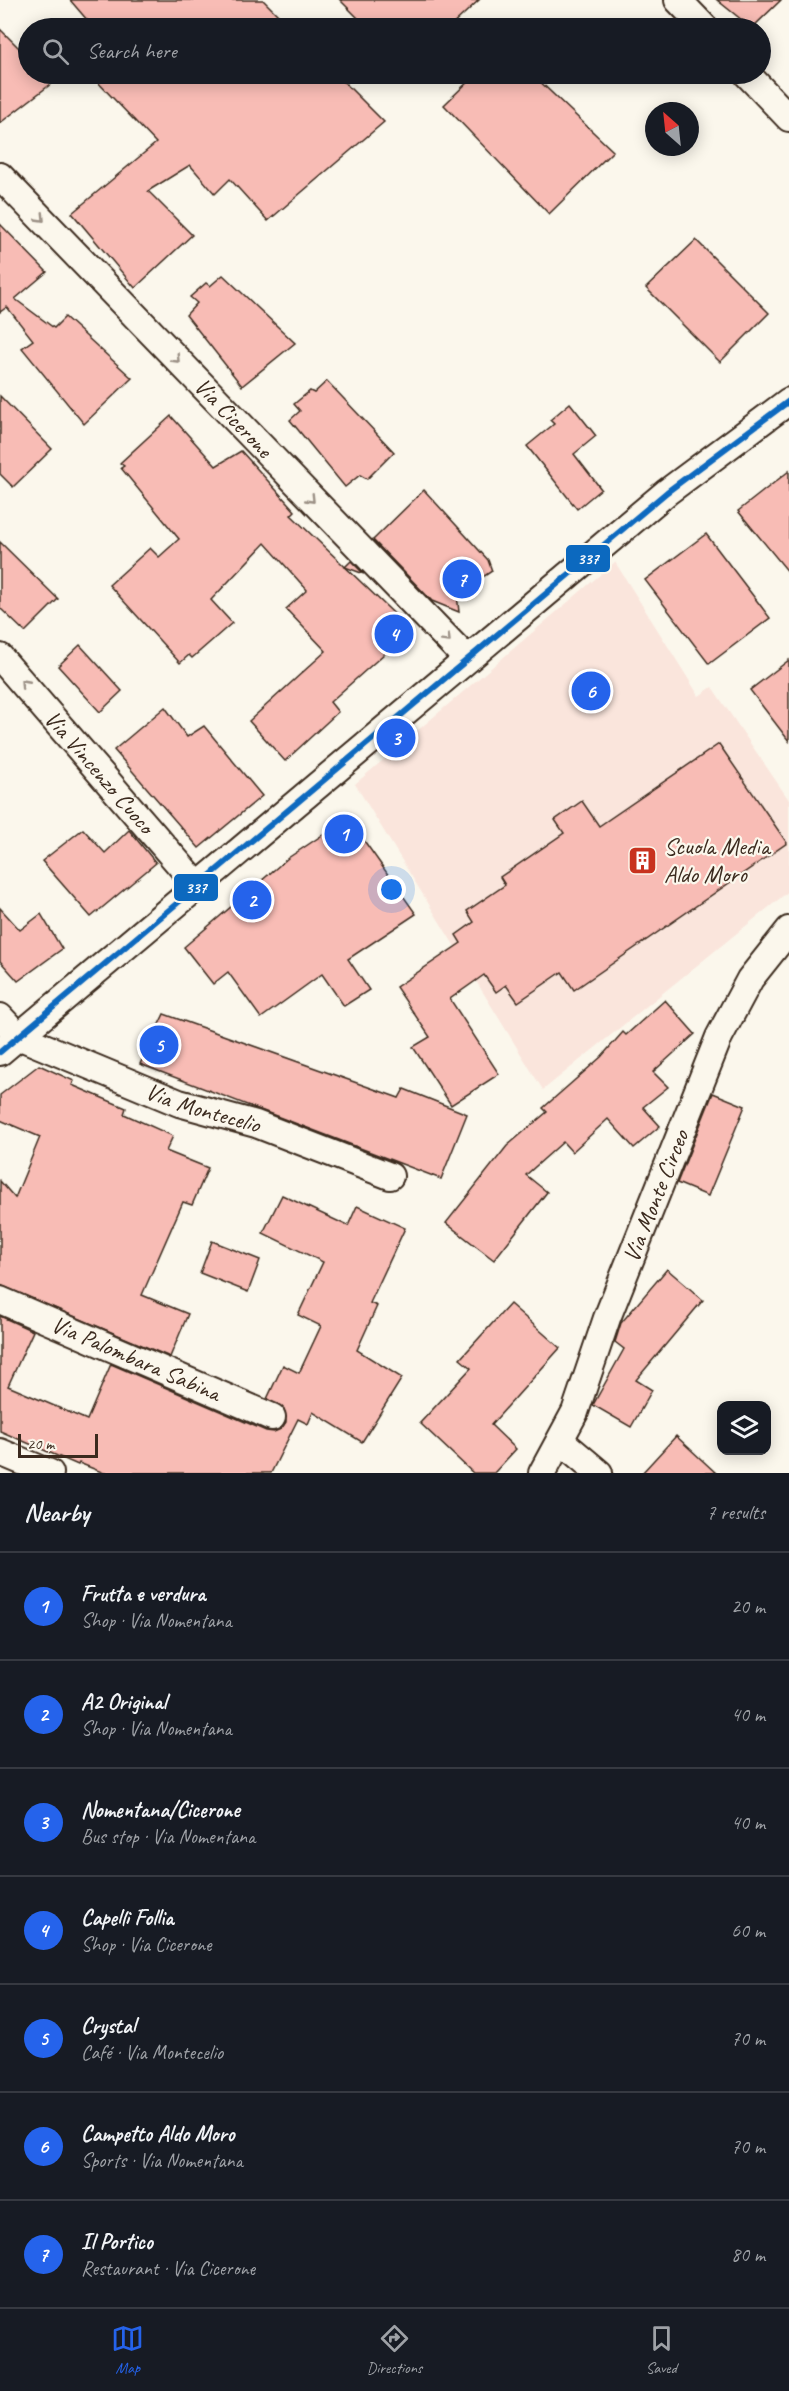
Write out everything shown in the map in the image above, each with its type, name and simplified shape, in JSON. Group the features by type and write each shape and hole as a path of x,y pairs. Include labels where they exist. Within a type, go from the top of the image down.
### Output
{"street":[{"path":"678,0 695,18"},
{"path":"757,84 789,118"},
{"name":"Via Cicerone","path":"0,176 467,659"},
{"path":"0,1017 9,1044 683,479 789,400"},
{"name":"Via Vincenzo Cuoco","path":"0,657 199,887"},
{"name":"Via Monte Circeo","path":"542,1473 575,1412 607,1318 719,1037 750,979 789,930"},
{"name":"Via Montecelio","path":"9,1044 179,1103 256,1124 390,1176"},
{"name":"Via Palombara Sabina","path":"0,1300 272,1417"},
{"path":"561,1441 599,1473"},
{"path":"0,1452 50,1473"}],"shaded area":[{"path":"615,562 699,696 712,687 789,800 789,891 543,1090 355,784"}],"building":[{"path":"70,0 263,0 281,18 85,18"},
{"path":"340,0 479,0 460,18 358,18"},
{"path":"717,0 781,0 762,18 740,18"},
{"path":"0,29 18,47 18,84 51,84 0,123"},
{"path":"100,84 346,84 384,122 268,221 230,179 215,194 190,165 148,191 192,235 135,288 72,213 156,143"},
{"path":"466,84 543,84 613,151 549,214 444,105"},
{"path":"0,224 47,272 15,299 54,328 65,317 132,378 84,424 22,348 33,340 7,307 0,312"},
{"path":"696,240 769,313 720,362 646,288"},
{"path":"223,275 295,343 242,386 186,315 197,303 190,297 206,283 210,286"},
{"path":"327,381 394,452 367,479 360,475 345,487 290,420 300,411 294,404 310,391 314,393"},
{"path":"0,396 52,449 13,487 0,474"},
{"path":"570,403 596,436 574,454 601,489 577,509 527,446 554,424 550,420"},
{"path":"171,416 216,466 241,451 295,511 291,515 411,630 330,702 338,712 285,761 249,721 326,651 286,609 307,590 265,543 211,600 232,623 192,658 189,655 180,663 109,585 150,548 159,557 179,539 121,468 124,466 120,463"},
{"path":"789,471 789,573 738,511"},
{"path":"424,490 488,560 492,571 457,594 459,612 432,601 373,540"},
{"path":"706,534 770,618 709,664 645,580"},
{"path":"0,542 58,599 25,632 0,608"},
{"path":"351,561 364,574 345,567"},
{"path":"80,645 122,691 100,712 58,666"},
{"path":"789,660 789,741 750,690"},
{"path":"165,707 187,737 204,726 262,796 199,848 114,750"},
{"name":"Scuola Media Aldo Moro","path":"719,744 787,843 574,990 562,972 518,1002 506,985 496,992 484,975 450,999 499,1074 451,1105 413,1047 430,1037 396,987 461,943 456,935 474,922 467,911 505,885 500,877 564,833 555,820 582,801 599,826"},
{"path":"348,818 416,914 348,959 369,990 344,1006 322,974 261,1018 228,972 213,984 184,947 288,858"},
{"path":"83,829 105,853 129,830 156,863 91,917 42,861"},
{"path":"0,908 20,930 41,914 62,949 18,981 0,961"},
{"path":"665,1000 695,1034 653,1072 668,1087 643,1107 660,1126 634,1148 608,1119 572,1152 563,1142 526,1175 547,1192 494,1260 446,1223 507,1146 547,1112 543,1108 601,1057 623,1032 626,1035"},
{"path":"164,1014 399,1098 404,1089 467,1114 441,1179 140,1064"},
{"path":"39,1065 74,1081 72,1085 126,1108 124,1114 173,1136 166,1151 208,1168 192,1205 183,1202 142,1295 188,1314 170,1357 0,1285 0,1181 15,1198 40,1137 0,1120 0,1095"},
{"path":"713,1093 745,1106 708,1196 677,1183"},
{"path":"282,1195 348,1226 357,1206 405,1228 370,1303 377,1306 357,1350 402,1378 362,1442 313,1412 308,1424 298,1419 271,1473 104,1473 79,1463 78,1465 0,1431 0,1316 33,1331 8,1386 87,1420 111,1364 266,1431 274,1432 281,1429 286,1422 284,1409 267,1399 283,1365 299,1373 321,1326 298,1315 323,1262 263,1233"},
{"path":"212,1241 260,1260 248,1292 200,1273"},
{"path":"667,1269 703,1300 636,1380 652,1390 631,1427 593,1405 624,1349 615,1342 621,1323"},
{"path":"510,1304 560,1348 491,1425 516,1449 494,1473 473,1473 420,1423 471,1368 460,1359"},
{"path":"676,1436 716,1473 642,1473"}],"transit line":[{"name":"337","path":"0,1052 667,492 789,401"}],"place":[{"name":"Il Portico","path":"462,579"},
{"name":"Capelli Follia","path":"394,634"},
{"name":"Campetto Aldo Moro","path":"591,691"},
{"name":"Nomentana/Cicerone","path":"396,738"},
{"name":"Frutta e verdura","path":"344,834"},
{"name":"Scuola Media Aldo Moro","path":"643,860"},
{"name":"A2 Original","path":"252,900"},
{"name":"Crystal","path":"159,1045"}]}
